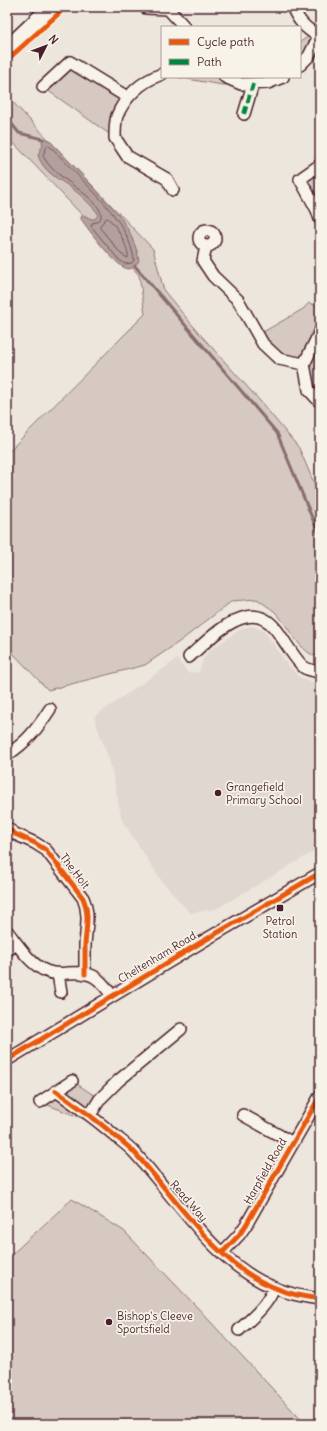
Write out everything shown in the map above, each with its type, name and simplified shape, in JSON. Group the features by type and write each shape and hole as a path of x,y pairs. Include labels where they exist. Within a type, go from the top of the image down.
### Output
{"main road":[{"path":"7,48 50,7"}],"street":[{"path":"292,7 299,21 308,30 319,35 309,56 301,64"},
{"path":"146,8 168,9 183,26"},
{"path":"43,87 70,62 127,97"},
{"path":"161,74 149,78 127,97 117,117 115,138 127,156 167,179 173,190"},
{"path":"228,78 241,84 268,83 280,78"},
{"path":"244,114 253,84"},
{"path":"320,165 300,179 317,210 320,219"},
{"path":"206,246 203,261 213,276 238,300 263,344 279,359 304,364"},
{"path":"320,332 304,364 309,390 320,402"},
{"path":"189,657 217,632 231,622 242,617 254,616 264,619 273,626 305,668 320,673"},
{"path":"7,755 26,741 36,730 50,709"},
{"name":"The Holt","path":"7,828 14,834 35,842 46,850 83,898 88,917 85,944 85,974"},
{"name":"Cheltenham Road","path":"7,1060 200,942 320,873"},
{"path":"7,932 36,965 47,972 58,974 85,974 94,976 102,981 112,996"},
{"path":"7,950 16,943"},
{"path":"58,974 61,992"},
{"path":"90,1115 100,1099 118,1080 181,1029"},
{"path":"40,1102 72,1081"},
{"name":"Read Way","path":"56,1091 90,1115 132,1150 222,1253 244,1271 274,1288 302,1296 320,1299"},
{"name":"Harpfield Road","path":"222,1253 246,1225 320,1096"},
{"path":"243,1115 293,1143"},
{"path":"239,1330 259,1312 270,1299 274,1288"}],"shaded area":[{"path":"314,33 301,63 301,41"},
{"path":"70,62 127,97 115,138 43,87"},
{"path":"182,78 227,78 237,82 243,78 277,78 241,84 222,85"},
{"path":"7,96 153,249 164,291 299,448 320,497 320,657 307,651 295,638 280,617 257,599 232,601 179,642 145,665 48,690 7,647 7,453 145,314 139,275 7,136"},
{"path":"320,165 320,219 300,179"},
{"path":"309,303 320,307 320,333 315,343 320,346 320,402 304,364 279,359 258,335 303,309"},
{"name":"Grangefield Primary School","path":"251,626 264,631 286,663 299,677 320,687 320,848 216,909 190,913 161,880 122,820 111,766 94,717 177,659 188,673 199,672 203,659 209,651 238,631"},
{"path":"72,1081 100,1099 90,1115 105,1127 40,1102"},
{"name":"Bishop's Cleeve Sportsfield","path":"72,1199 124,1231 305,1424 7,1424 7,1251 11,1255"}],"water":[{"path":"43,139 50,141 119,215 130,233 137,251 139,261 135,266 129,269 124,268 118,263 81,219 84,215 91,219 95,219 98,215 97,212 80,195 44,167 38,155 43,144"}],"waterway":[{"path":"7,118 19,133 43,139"},
{"path":"135,266 277,433 320,537"}],"marked path":[{"path":"244,114 253,84"}],"cycle path":[{"path":"7,60 66,7"},
{"path":"7,828 15,834 46,850 83,898 87,915 85,974"},
{"path":"7,1060 200,943 320,873"},
{"path":"56,1091 93,1118 133,1151 197,1227 232,1262 252,1276 273,1287 296,1295 320,1299"},
{"path":"222,1253 246,1225 320,1096"}],"place":[{"name":"Grangefield Primary School","path":"218,793"},
{"name":"Petrol Station","path":"280,908"},
{"name":"Bishop's Cleeve Sportsfield","path":"109,1322"}]}
